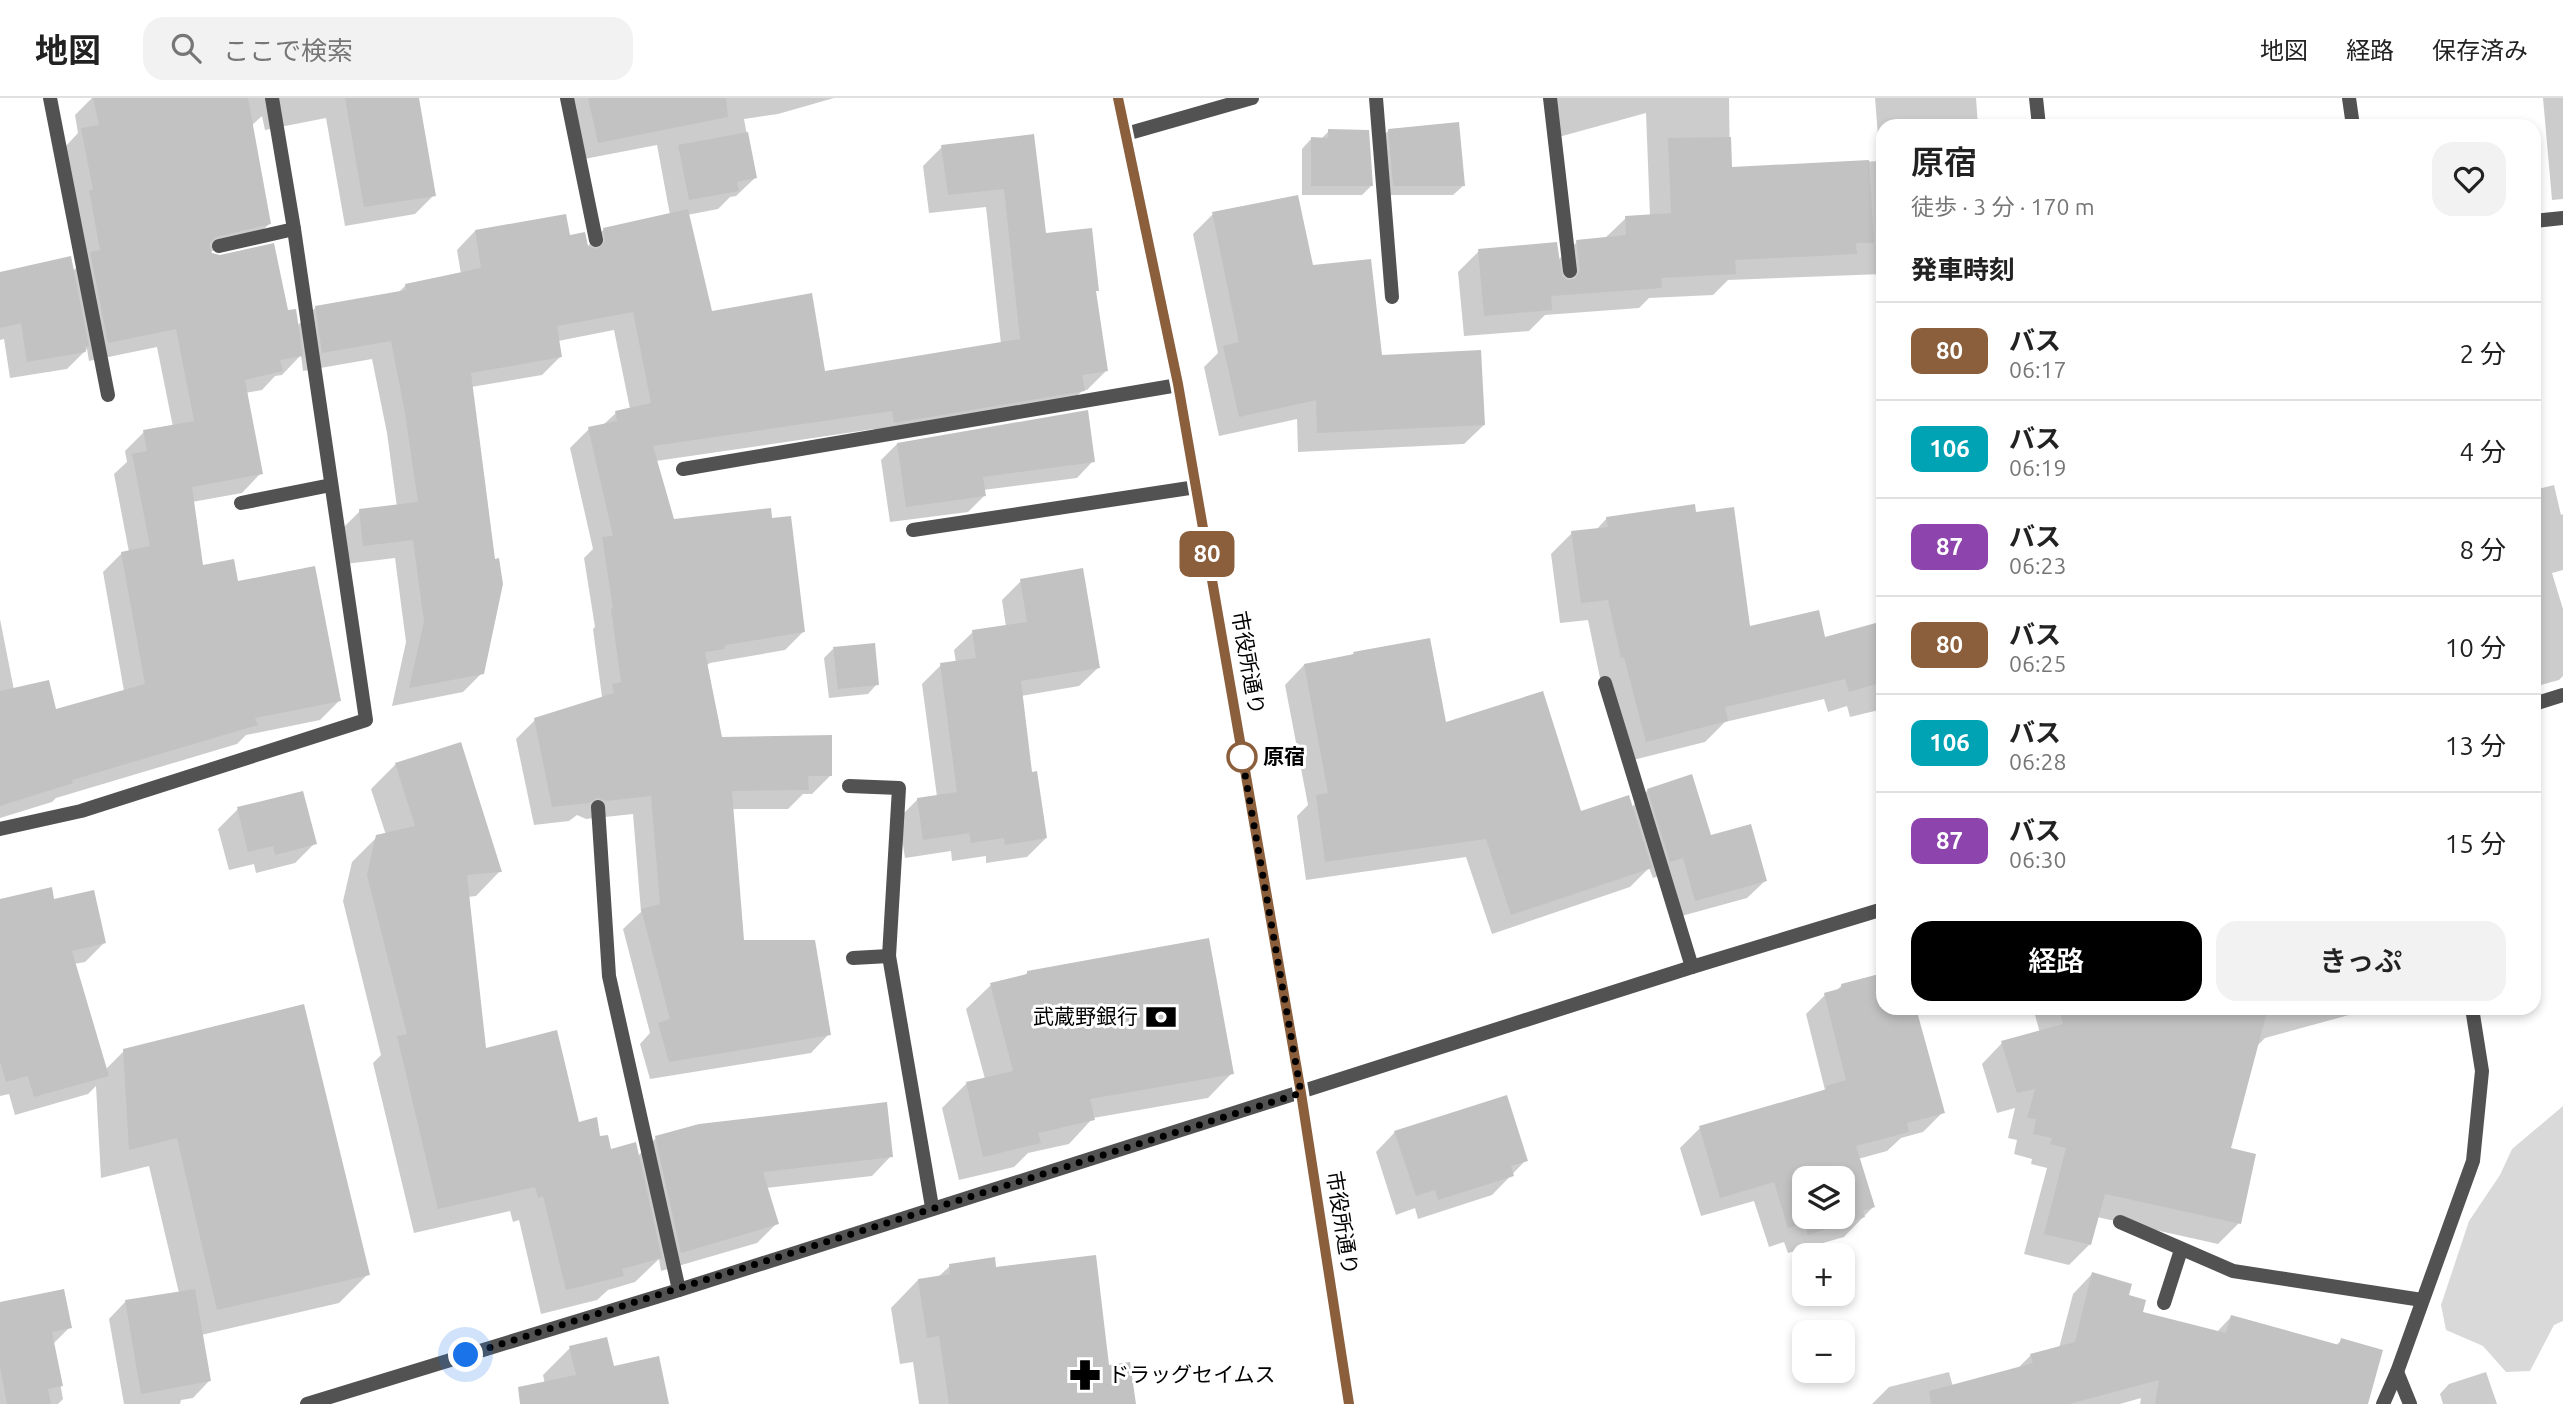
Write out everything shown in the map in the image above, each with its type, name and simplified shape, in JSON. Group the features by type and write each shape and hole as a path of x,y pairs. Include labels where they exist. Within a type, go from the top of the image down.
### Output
{"street":[{"path":"50,98 108,395"},
{"path":"0,829 81,811 366,720 294,229 272,98"},
{"path":"567,98 596,240"},
{"name":"市役所通り","path":"1118,98 1178,384 1301,1093 1349,1404"},
{"path":"1126,134 1252,98"},
{"path":"1376,98 1392,296"},
{"path":"1550,98 1570,271"},
{"path":"2036,98 2038,119"},
{"path":"2349,98 2352,119"},
{"path":"2541,220 2563,218"},
{"path":"219,246 294,229"},
{"path":"682,469 1178,384"},
{"path":"241,503 331,485"},
{"path":"913,530 1196,488"},
{"path":"1605,683 1692,967"},
{"path":"2541,702 2563,695"},
{"path":"849,786 900,788 889,956 932,1207"},
{"path":"598,807 609,976 680,1290"},
{"path":"307,1404 680,1290 932,1207 1876,911"},
{"path":"853,958 889,956"},
{"path":"2383,1404 2473,1161 2482,1072 2473,1015"},
{"path":"2120,1222 2233,1271 2421,1300"},
{"path":"2164,1303 2182,1250"},
{"path":"2397,1372 2410,1404"}],"shaded area":[{"path":"2563,1106 2563,1321 2554,1325 2530,1371 2506,1372 2483,1346 2446,1330 2441,1305 2469,1221 2500,1175 2512,1149"}],"building":[{"path":"93,98 248,98 271,224 216,237 210,247 212,253 220,255 274,243 288,310 296,309 303,356 280,360 283,371 245,380 263,474 192,487 203,565 234,559 238,581 315,566 341,701 255,718 258,725 72,780 73,783 0,806 0,691 49,680 56,709 145,684 121,552 150,546 132,454 147,451 143,430 194,421 176,329 108,343 90,252 100,250 89,190 93,190 81,128 99,125"},
{"path":"345,98 419,98 436,196 364,207"},
{"path":"588,98 726,98 728,117 598,143"},
{"path":"1459,122 1465,186 1393,186 1388,129"},
{"path":"1328,129 1369,130 1373,186 1311,186 1311,137 1328,138"},
{"path":"748,132 757,178 737,182 739,191 689,200 678,145"},
{"path":"1034,134 1046,233 1092,228 1099,291 1096,291 1108,371 1082,375 1085,391 894,423 892,411 653,446 674,519 771,508 772,518 791,516 805,632 725,645 725,649 705,652 722,737 832,735 832,776 808,776 809,790 732,791 744,940 815,940 831,1035 669,1062 658,1023 670,1019 641,909 660,904 651,796 606,801 597,798 589,803 552,807 534,718 614,693 612,684 621,682 602,537 613,536 588,427 617,421 615,411 651,403 633,312 557,326 562,357 471,373 495,559 499,558 503,584 484,674 409,688 424,622 413,540 363,546 359,509 418,502 391,341 322,353 315,306 406,290 405,284 481,268 475,230 566,214 570,235 585,232 588,246 597,249 605,242 603,228 688,209 712,311 812,293 825,371 1020,339 1004,189 948,195 941,145"},
{"path":"1731,137 1732,167 1869,160 1874,243 1856,243 1857,254 1735,260 1736,274 1661,278 1662,288 1551,296 1552,310 1484,316 1478,249 1557,242 1562,276 1567,280 1575,279 1580,270 1576,240 1626,235 1625,216 1671,213 1668,138"},
{"path":"1298,195 1313,265 1371,259 1382,355 1481,350 1485,425 1317,433 1316,400 1239,417 1223,346 1239,342 1212,212"},
{"path":"71,256 89,346 85,347 86,352 27,362 21,323 0,328 0,272"},
{"path":"1088,410 1095,462 983,477 986,496 906,507 897,443"},
{"path":"1695,504 1696,512 1734,507 1750,626 1819,610 1825,637 1876,623 1876,684 1849,692 1845,679 1725,707 1728,721 1646,742 1624,657 1621,658 1608,600 1581,603 1571,531 1608,527 1606,517"},
{"path":"1083,568 1100,668 1021,681 1032,772 1037,771 1047,838 1005,845 1004,838 971,843 969,833 923,840 917,798 957,792 940,663 976,658 972,630 1027,622 1020,579"},
{"path":"1430,638 1446,722 1543,691 1581,811 1629,795 1652,868 1511,915 1486,839 1325,862 1316,795 1328,793 1304,664"},
{"path":"875,643 879,685 838,689 833,647"},
{"path":"461,742 502,872 467,875 486,1048 557,1030 579,1122 597,1117 600,1136 608,1135 611,1149 636,1142 662,1258 622,1269 624,1276 566,1290 543,1196 538,1198 535,1187 438,1209 397,1036 407,1034 367,875 376,835 415,826 395,763"},
{"path":"1692,774 1711,835 1751,824 1767,881 1695,901 1683,858 1670,862 1647,789"},
{"path":"303,791 317,844 275,855 273,846 248,852 237,807"},
{"path":"52,887 54,899 94,890 106,943 72,951 109,1076 34,1097 28,1076 6,1082 0,1062 0,899"},
{"path":"1209,938 1234,1074 1090,1099 1095,1120 1038,1133 1041,1143 983,1157 966,1082 1013,1071 990,983 1027,974 1027,971"},
{"path":"1876,975 1876,1015 1918,1015 1945,1113 1907,1123 1909,1132 1856,1146 1875,1207 1863,1211 1865,1217 1855,1220 1855,1166 1792,1166 1792,1227 1788,1228 1774,1182 1720,1198 1699,1126 1827,1089 1826,1086 1846,1080 1824,993 1842,988 1841,984"},
{"path":"304,1004 370,1275 217,1310 177,1138 129,1150 123,1049"},
{"path":"2061,1015 2266,1015 2231,1148 2256,1154 2241,1224 2105,1194 2091,1245 2044,1234 2066,1148 2050,1144 2052,1138 2033,1134 2036,1119 2027,1118 2035,1089 2017,1093 2001,1041 2063,1024"},
{"path":"1507,1095 1528,1161 1511,1166 1514,1176 1438,1200 1435,1190 1416,1196 1394,1131"},
{"path":"887,1102 893,1157 763,1172 779,1224 681,1253 655,1136 699,1124"},
{"path":"1806,1229 1827,1229 1808,1235"},
{"path":"1096,1255 1109,1365 1130,1362 1136,1404 949,1404 939,1336 927,1338 918,1279 950,1274 949,1264 995,1257 996,1267"},
{"path":"2092,1272 2132,1284 2129,1295 2146,1300 2143,1312 2226,1333 2231,1315 2339,1345 2341,1338 2383,1350 2368,1404 2155,1404 2159,1380 2069,1404 1931,1404 1929,1391 2033,1363 2030,1354 2075,1342"},
{"path":"64,1289 72,1328 52,1332 63,1386 48,1389 51,1404 7,1404 0,1367 0,1302"},
{"path":"195,1289 211,1381 141,1394 125,1300"},
{"path":"607,1337 614,1366 659,1356 669,1404 520,1404 518,1387 576,1375 569,1346"}],"bus line":[{"name":"80","path":"1118,98 1178,384 1301,1093 1349,1404"}],"place":[{"name":"原宿","path":"1242,757"},
{"name":"武蔵野銀行","path":"1161,1017"},
{"name":"ドラッグセイムス","path":"1085,1375"}],"route":[{"path":"466,1355 1301,1093 1242,757"}]}
